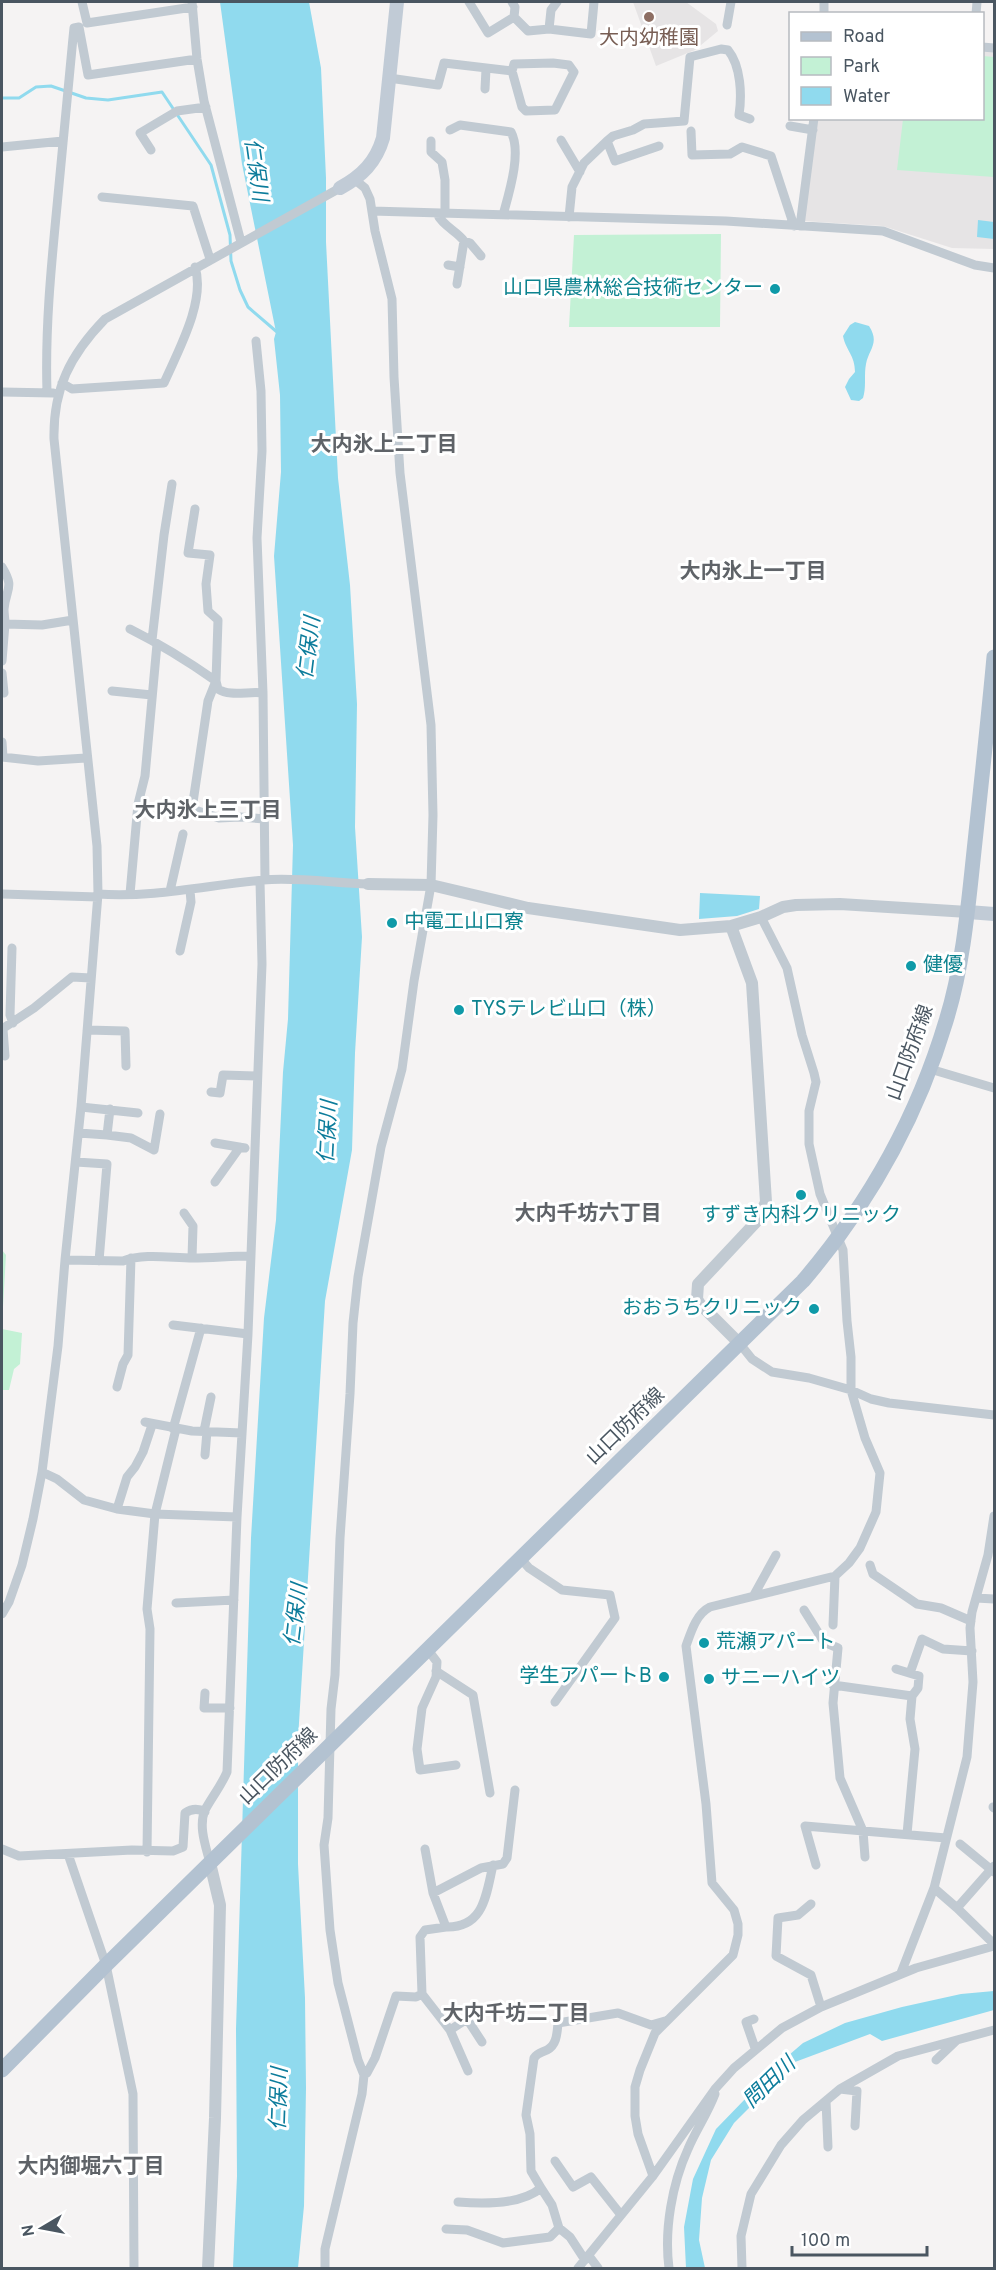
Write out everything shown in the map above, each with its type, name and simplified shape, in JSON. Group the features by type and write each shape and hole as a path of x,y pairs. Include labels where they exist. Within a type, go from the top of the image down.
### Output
{"main road":[{"path":"338,188 365,172 378,154 384,138 397,2"},
{"name":"山口防府線","path":"2,2070 106,1965 740,1344 803,1281 839,1238 872,1189 917,1103 951,1002 968,912 991,723 994,657"},
{"path":"968,912 994,914"}],"street":[{"path":"82,2 87,23 192,4 197,59 206,106 241,242"},
{"path":"469,2 488,33 514,17"},
{"path":"512,2 515,7 514,17 528,36 549,29 591,34 594,2"},
{"path":"549,29 551,10 557,2"},
{"path":"727,25 731,2"},
{"path":"47,392 45,349 48,338 49,292 74,28 79,27 88,75 197,59"},
{"path":"569,217 572,187 584,163 607,141 613,136 644,124 684,121 690,57 721,49 728,50 734,58 739,82 735,114 750,119"},
{"path":"389,78 438,85 444,63 512,71"},
{"path":"553,63 569,65 573,72 555,110 526,111 522,106 512,71 514,64 553,63"},
{"path":"485,89 486,69"},
{"path":"152,150 140,132 174,112 206,106"},
{"path":"797,226 814,120"},
{"path":"450,130 460,125 511,132 516,141 510,187 503,215"},
{"path":"790,126 813,130"},
{"path":"691,131 692,155 730,154 742,147 771,156 797,226"},
{"path":"561,140 580,172"},
{"path":"2,147 63,141"},
{"path":"431,141 431,152 442,162 445,180 439,218 464,241 470,243 481,256"},
{"path":"607,141 615,160 654,152"},
{"path":"325,2268 325,2249 362,2094 364,2074 358,2060 338,1983 330,1930 324,1845 328,1818 329,1748 341,1510 353,1323 358,1277 377,1170 402,1069 415,972 431,885 433,765 431,725 400,473 393,365 392,299 365,188 354,179"},
{"path":"2,1614 9,1602 22,1565 42,1472 58,1346 79,1133 98,896 97,846 54,439 54,408 57,393 81,347 105,319 338,188"},
{"path":"102,197 193,206 210,259"},
{"path":"372,211 726,221 883,231 975,265 994,268"},
{"path":"457,284 464,241"},
{"path":"448,265 460,267"},
{"path":"62,383 72,389 164,382 198,297 198,274 195,267"},
{"path":"208,2268 215,2118 220,1905 202,1824 204,1812 227,1772 237,1517 248,1334 249,1256 265,880 264,693 257,538 262,450 261,391 256,341"},
{"path":"2,392 57,393"},
{"path":"130,894 138,804 146,776 164,534 172,484"},
{"path":"195,508 188,553 210,555 206,584 208,611 218,620 216,681 218,689 225,693 250,691 264,693"},
{"path":"2,567 9,578 11,587 3,611 5,624 2,661"},
{"path":"5,624 42,625 73,620"},
{"path":"130,629 155,642 216,681"},
{"path":"2,674 4,693"},
{"path":"192,809 208,701 216,681"},
{"path":"112,691 152,695"},
{"path":"2,742 2,757 38,761 86,758"},
{"path":"176,807 192,809 219,818 265,819"},
{"path":"170,891 183,834"},
{"path":"2,894 98,896 190,890 265,880 431,885 528,908 680,930 731,926 783,907 821,904 968,912"},
{"path":"180,951 191,902 190,890"},
{"path":"653,2176 638,2134 635,2116 635,2087 656,2033 733,1955 738,1935 734,1910 712,1882 708,1814 696,1706 686,1646 702,1611 723,1602 835,1576 860,1548 876,1512 879,1491 880,1473 865,1438 851,1390 845,1262 839,1238 820,1194 809,1144 808,1126 816,1082 802,1035 787,968 760,917"},
{"path":"731,926 752,983 766,1202 757,1221 707,1271 698,1284 696,1292 700,1304 752,1359 772,1372 809,1378 890,1403 994,1415"},
{"path":"12,948 10,1015 13,1023"},
{"path":"5,1056 2,1029 72,977 91,978"},
{"path":"87,1030 125,1031 126,1066"},
{"path":"930,1069 994,1088"},
{"path":"211,1092 220,1093 223,1075 257,1076"},
{"path":"81,1107 138,1113"},
{"path":"107,1135 110,1109"},
{"path":"79,1133 131,1138 153,1150 160,1114"},
{"path":"215,1143 254,1148"},
{"path":"215,1182 240,1147"},
{"path":"76,1162 107,1164 99,1261"},
{"path":"184,1213 193,1226 192,1258"},
{"path":"65,1260 123,1261 131,1258 159,1256 192,1258 249,1256"},
{"path":"117,1387 123,1364 128,1355 131,1258"},
{"path":"173,1325 248,1334"},
{"path":"147,1852 150,1629 147,1609 155,1514 201,1328"},
{"path":"205,1455 205,1431 211,1397"},
{"path":"117,1509 127,1477 139,1459 148,1424 175,1429 242,1433"},
{"path":"42,1472 57,1479 84,1500 117,1509 155,1514 237,1517"},
{"path":"901,1973 934,1888 967,1757 973,1682 971,1621 975,1598 991,1555 994,1516"},
{"path":"754,1595 776,1555"},
{"path":"521,1559 529,1568 562,1590 610,1595 615,1618 555,1702"},
{"path":"870,1565 873,1574 916,1604 941,1608 971,1621"},
{"path":"833,1625 835,1576"},
{"path":"975,1598 994,1599"},
{"path":"176,1603 234,1600"},
{"path":"804,1610 824,1642 838,1648 832,1703 840,1778 862,1831 864,1857"},
{"path":"910,1673 922,1639 943,1649 972,1651"},
{"path":"428,1650 437,1662 436,1677 422,1708 417,1749 420,1770 456,1765"},
{"path":"896,1669 919,1676 918,1688 912,1696 910,1719 915,1749 907,1834"},
{"path":"436,1671 473,1695 490,1793"},
{"path":"833,1684 912,1696"},
{"path":"205,1693 204,1707 230,1708"},
{"path":"433,1893 481,1868 503,1864 507,1858 515,1790"},
{"path":"2,1849 19,1856 180,1849 184,1840 184,1813 190,1810 204,1812"},
{"path":"816,1865 805,1826 946,1838"},
{"path":"957,1908 994,1870 960,1844"},
{"path":"424,1849 433,1893 446,1927"},
{"path":"68,1854 106,1965 133,2094 134,2268"},
{"path":"468,2071 450,2030 422,1994 420,1937 425,1930 458,1928 467,1925 479,1914 493,1866"},
{"path":"578,2268 653,2176 715,2089 755,2048 782,2028 821,2007 901,1973 994,1945 934,1888"},
{"path":"811,1904 798,1915 778,1918 776,1956 811,1975 821,2007"},
{"path":"364,2074 367,2073 375,2058 396,1996 416,1997 422,1994"},
{"path":"598,2268 559,2228 552,2205 531,2170 530,2134 526,2115 534,2058 537,2054 552,2047 556,2039 558,2023 618,2013 651,2025 667,2020"},
{"path":"450,2030 467,2019 482,2042"},
{"path":"754,2019 746,2022 755,2048"},
{"path":"742,2268 741,2236 751,2194 781,2145 804,2120 840,2089 898,2056 994,2030"},
{"path":"936,2060 959,2038"},
{"path":"669,2268 669,2224 679,2172 687,2150 715,2095 715,2089"},
{"path":"840,2089 857,2091 855,2126"},
{"path":"826,2101 828,2147"},
{"path":"555,2161 573,2187 591,2177 621,2215"},
{"path":"458,2202 479,2204 502,2202 523,2197 541,2188"},
{"path":"446,2229 467,2230 503,2243 550,2237 559,2228"}],"shaded area":[{"path":"633,2 686,2 716,24 718,31 695,50 656,66"},
{"path":"984,51 994,51 994,249 952,248 883,226 803,221 816,120 984,120"}],"green space":[{"path":"984,56 994,57 994,177 897,170 903,120 984,120"},
{"path":"721,234 720,327 569,327 574,235"},
{"path":"2,1250 6,1255 2,1324"},
{"path":"2,1329 22,1333 20,1364 14,1369 9,1390 2,1390"}],"water":[{"name":"仁保川","path":"220,2 309,2 321,68 326,178 326,242 338,478 350,585 357,704 355,827 362,937 352,1150 325,1301 298,1739 298,1864 305,1998 306,2088 304,2206 298,2268 233,2268 237,2176 236,2029 251,1538 264,1318 276,1220 283,1072 288,1019 293,845 274,556 281,472 280,395 274,339 276,332 242,164"},
{"path":"978,220 994,222 994,239 977,237"},
{"path":"855,322 869,326 874,337 866,364 864,394 859,401 851,400 845,387 855,372 854,361 843,336 850,325"},
{"path":"700,893 760,896 759,909 737,916 699,919"},
{"name":"問田川","path":"994,1991 994,2010 882,2041 870,2034 795,2062 734,2123 711,2160 702,2198 699,2240 705,2268 686,2268 684,2227 693,2179 716,2129 782,2061 803,2043 845,2023 961,1994"}],"waterway":[{"path":"2,98 19,98 36,87 51,86 86,98 108,100 162,92 211,165 230,235 231,261 248,307 277,332 279,331"}],"place":[{"name":"大内幼稚園","path":"649,17"},
{"name":"山口県農林総合技術センター","path":"775,289"},
{"name":"中電工山口寮","path":"392,923"},
{"name":"健優","path":"911,966"},
{"name":"TYSテレビ山口（株）","path":"459,1010"},
{"name":"すずき内科クリニック","path":"801,1195"},
{"name":"おおうちクリニック","path":"814,1309"},
{"name":"荒瀬アパート","path":"704,1643"},
{"name":"学生アパートB","path":"664,1677"},
{"name":"サニーハイツ","path":"709,1679"}],"district":[{"name":"大内氷上二丁目","path":"384,445"},
{"name":"大内氷上一丁目","path":"753,572"},
{"name":"大内氷上三丁目","path":"208,811"},
{"name":"大内千坊六丁目","path":"588,1214"},
{"name":"大内千坊二丁目","path":"516,2014"},
{"name":"大内御堀六丁目","path":"91,2167"}]}
